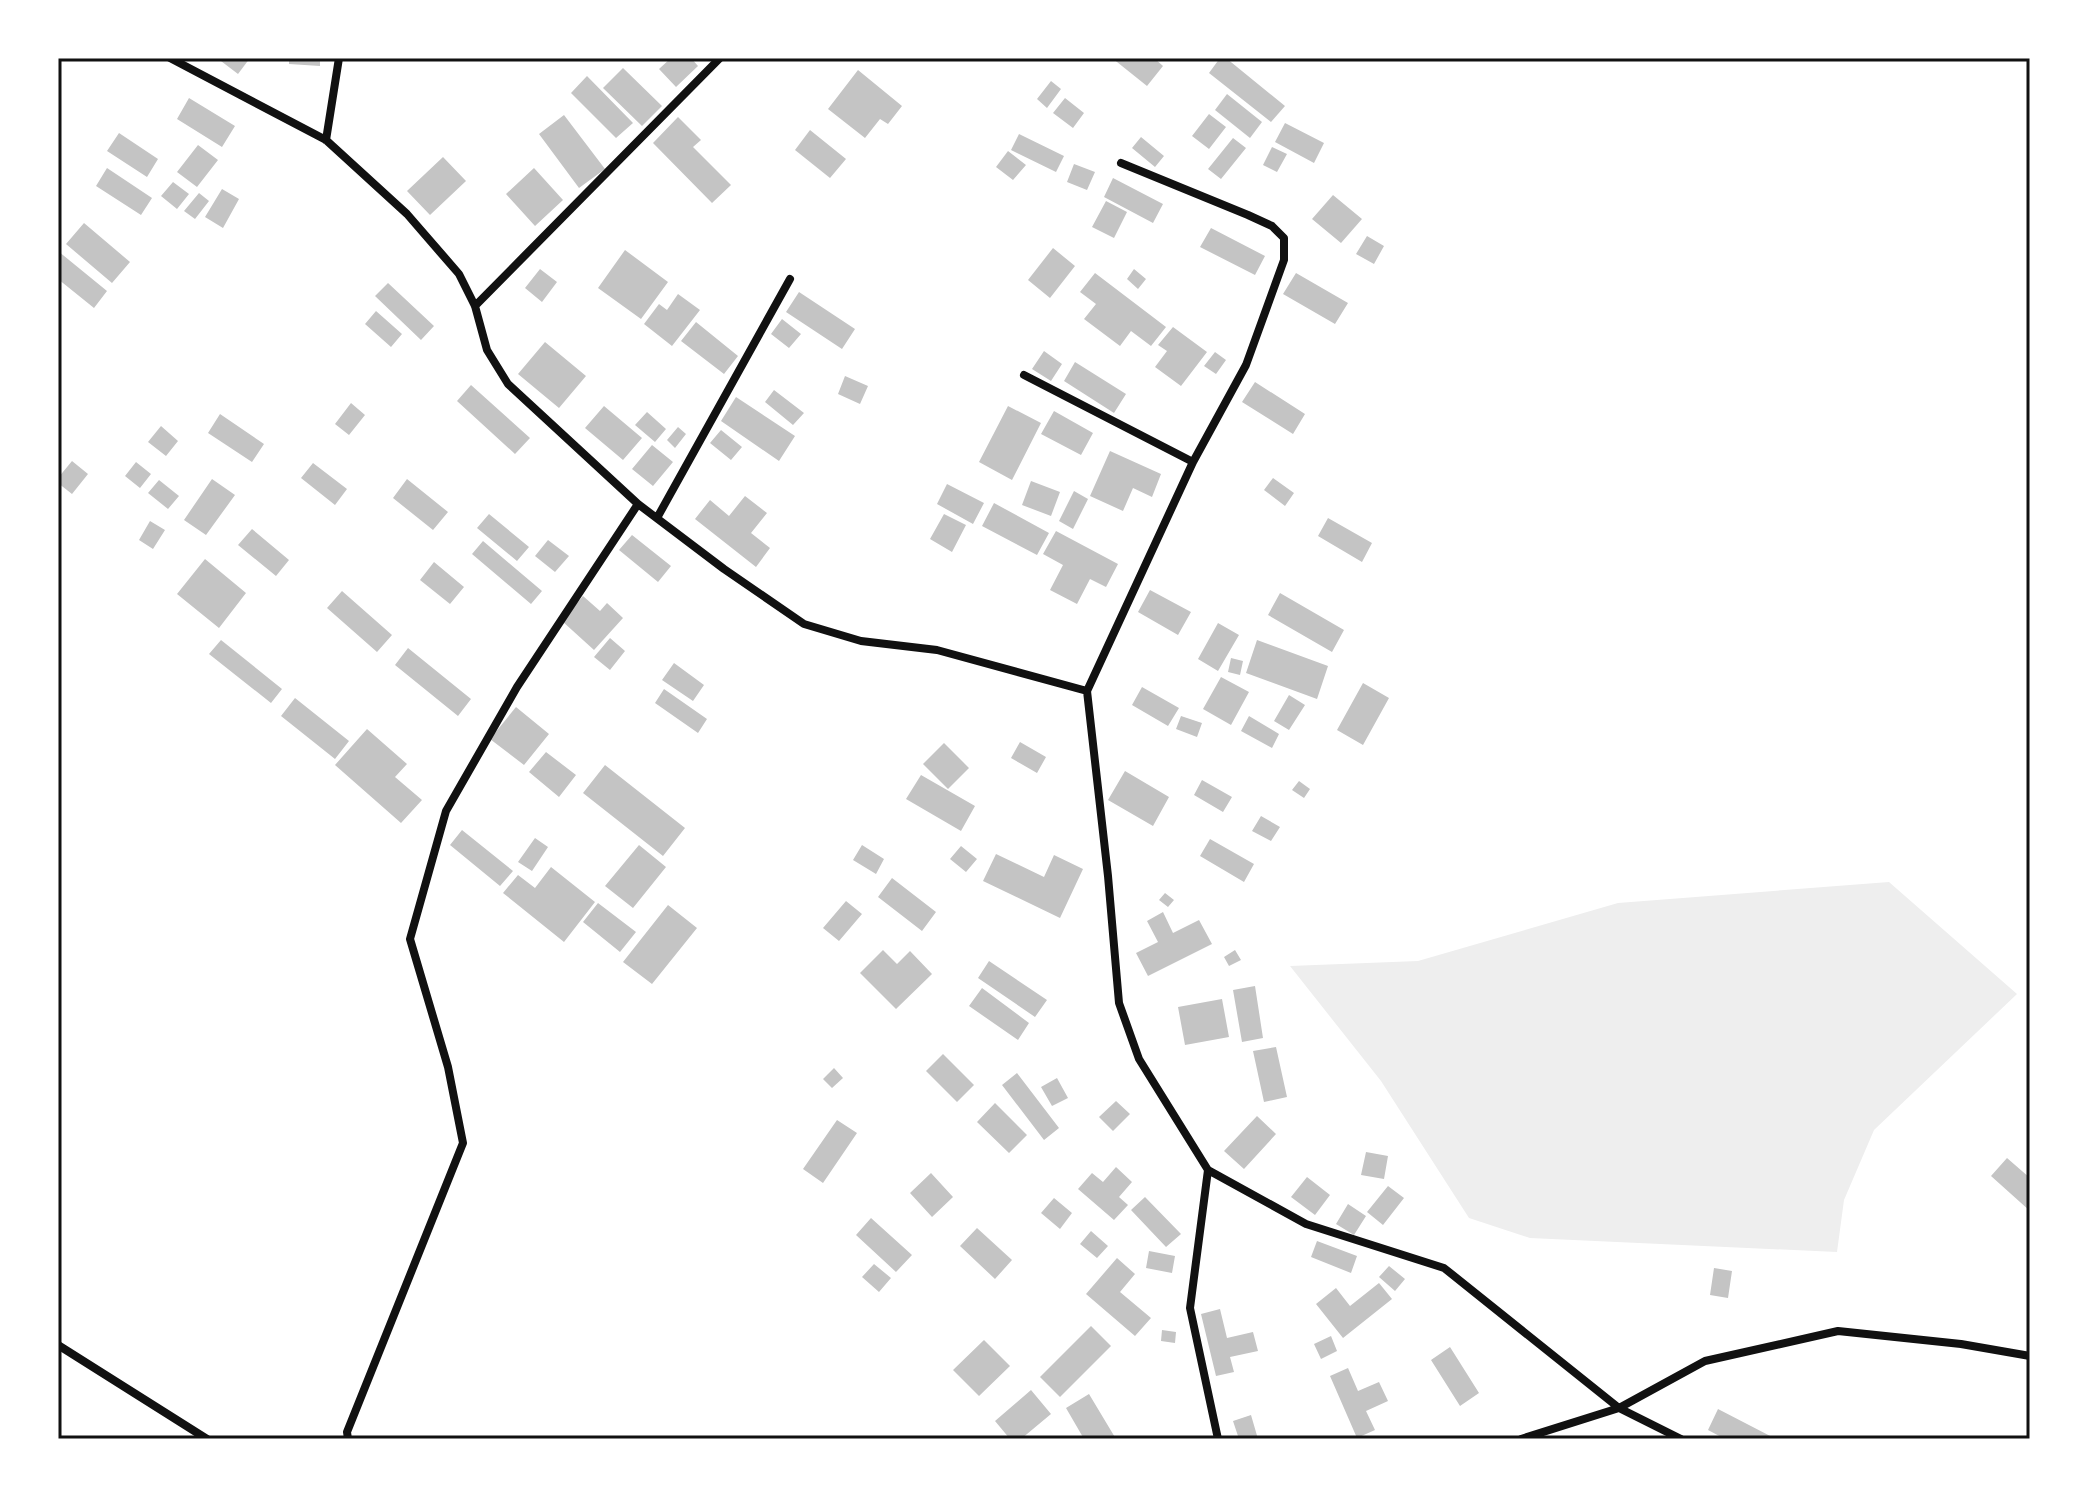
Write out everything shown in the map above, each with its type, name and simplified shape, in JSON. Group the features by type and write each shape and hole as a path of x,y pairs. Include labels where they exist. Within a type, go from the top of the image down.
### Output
{"street":[{"path":"170,58 326,140 407,214 459,274 475,306 487,350 508,384 638,504 724,569 804,624 861,641 937,650 1087,691"},
{"path":"326,140 339,58"},
{"path":"475,306 720,58"},
{"path":"1121,163 1272,226 1284,238 1284,260 1246,365 1193,462 1087,691 1119,1003 1139,1059 1208,1170 1306,1224 1444,1268 1619,1408 1681,1439"},
{"path":"657,518 790,279"},
{"path":"1024,375 1193,462"},
{"path":"348,1439 347,1432 463,1143 448,1067 410,939 446,811 517,687 638,504"},
{"path":"1208,1170 1190,1308 1218,1439"},
{"path":"1521,1439 1619,1408 1705,1361 1838,1331 1961,1344 2030,1356"},
{"path":"58,1345 207,1439"}],"shaded area":[{"path":"1889,882 2017,994 1874,1130 1844,1200 1837,1252 1530,1238 1469,1218 1381,1081 1290,966 1418,961 1618,903"}],"building":[{"path":"217,58 250,58 238,74"},
{"path":"289,58 320,58 320,66 289,64"},
{"path":"671,58 691,58 698,66 676,87 659,69"},
{"path":"1112,58 1154,58 1163,66 1147,86"},
{"path":"1220,58 1226,58 1285,106 1271,122 1209,73"},
{"path":"623,68 662,106 642,126 603,88"},
{"path":"858,70 902,106 888,124 880,119 865,138 828,109"},
{"path":"587,76 633,123 616,138 571,93"},
{"path":"1051,81 1061,89 1047,108 1037,99"},
{"path":"1227,94 1262,122 1250,138 1215,110"},
{"path":"189,98 235,126 222,147 177,119"},
{"path":"1065,98 1084,113 1073,128 1053,113"},
{"path":"1209,114 1226,127 1209,149 1192,136"},
{"path":"564,115 605,169 579,188 539,134"},
{"path":"678,117 701,140 693,147 731,185 712,203 653,143"},
{"path":"1285,123 1324,143 1314,163 1275,142"},
{"path":"810,130 846,159 830,178 795,150"},
{"path":"119,133 158,159 147,177 107,151"},
{"path":"1019,134 1064,156 1056,172 1011,150"},
{"path":"1141,137 1164,156 1155,167 1132,148"},
{"path":"1233,138 1246,148 1221,179 1208,169"},
{"path":"198,145 218,160 197,187 177,172"},
{"path":"1272,147 1287,154 1277,172 1263,165"},
{"path":"1008,151 1026,165 1013,180 996,167"},
{"path":"443,157 466,181 430,215 407,191"},
{"path":"1074,164 1095,172 1087,190 1067,182"},
{"path":"107,168 152,198 141,215 96,186"},
{"path":"534,168 563,200 535,226 506,194"},
{"path":"1113,178 1163,204 1153,223 1104,197"},
{"path":"173,182 189,194 177,209 161,196"},
{"path":"222,189 239,199 223,228 205,217"},
{"path":"199,193 209,201 195,219 184,211"},
{"path":"1333,195 1362,219 1341,243 1312,219"},
{"path":"1106,201 1127,212 1114,238 1092,227"},
{"path":"84,223 130,262 112,283 66,244"},
{"path":"1211,228 1265,256 1255,275 1200,247"},
{"path":"1367,236 1384,246 1374,264 1356,254"},
{"path":"1053,248 1075,266 1050,298 1028,280"},
{"path":"625,250 668,282 641,319 598,288"},
{"path":"58,251 107,291 94,308 58,279"},
{"path":"540,269 557,282 542,302 525,288"},
{"path":"1134,269 1146,279 1138,289 1127,279"},
{"path":"1095,273 1166,327 1151,346 1131,331 1120,346 1084,319 1096,304 1080,292"},
{"path":"1296,273 1348,303 1335,324 1283,294"},
{"path":"388,283 434,326 421,340 375,296"},
{"path":"799,292 855,329 842,349 786,312"},
{"path":"678,294 700,310 672,346 644,324 659,304 667,310"},
{"path":"376,311 402,334 391,347 365,324"},
{"path":"782,319 801,334 789,348 771,334"},
{"path":"696,322 738,356 724,374 681,341"},
{"path":"1173,327 1207,352 1181,386 1155,367 1167,351 1158,345"},
{"path":"545,342 586,376 559,408 518,374"},
{"path":"1044,351 1062,364 1051,381 1032,369"},
{"path":"1215,352 1226,360 1216,374 1204,366"},
{"path":"1075,362 1126,394 1114,413 1064,381"},
{"path":"845,376 868,386 860,404 838,394"},
{"path":"1255,382 1305,414 1293,434 1242,402"},
{"path":"471,385 530,438 515,454 457,401"},
{"path":"774,390 804,413 793,425 765,402"},
{"path":"736,397 795,436 779,461 721,421"},
{"path":"351,403 365,415 349,435 335,424"},
{"path":"604,406 642,438 623,460 585,428"},
{"path":"1008,406 1041,423 1012,480 979,462"},
{"path":"1054,411 1093,433 1081,455 1041,434"},
{"path":"647,412 666,429 655,442 635,425"},
{"path":"220,414 264,444 252,462 208,433"},
{"path":"161,426 178,441 166,456 148,442"},
{"path":"678,427 686,434 675,448 667,440"},
{"path":"721,430 742,447 731,460 710,443"},
{"path":"652,445 673,462 653,486 632,469"},
{"path":"1110,451 1161,474 1152,497 1133,488 1123,511 1090,496"},
{"path":"72,461 88,474 72,494 58,483 58,478"},
{"path":"136,462 151,474 140,488 125,476"},
{"path":"313,463 347,489 335,505 301,478"},
{"path":"1273,478 1294,493 1285,506 1264,490"},
{"path":"212,479 235,495 206,535 184,520"},
{"path":"407,479 448,512 433,530 393,498"},
{"path":"159,480 179,496 168,509 148,493"},
{"path":"1031,481 1060,492 1051,516 1022,505"},
{"path":"947,484 984,503 973,524 937,504"},
{"path":"1074,491 1088,499 1073,529 1059,521"},
{"path":"745,496 767,513 751,533 770,548 756,567 695,519 710,500 729,516"},
{"path":"994,503 1049,533 1037,555 982,526"},
{"path":"489,514 529,547 517,561 477,528"},
{"path":"944,514 966,525 952,552 930,539"},
{"path":"1328,518 1372,543 1362,562 1318,536"},
{"path":"150,521 165,530 153,549 139,540"},
{"path":"252,529 289,560 276,576 238,545"},
{"path":"1056,531 1118,564 1106,587 1090,579 1077,604 1050,590 1063,565 1043,554"},
{"path":"632,535 671,566 658,582 619,550"},
{"path":"548,540 569,556 555,572 535,556"},
{"path":"483,541 542,591 531,604 472,554"},
{"path":"205,559 246,593 219,628 177,594"},
{"path":"434,562 464,587 450,604 420,580"},
{"path":"1150,590 1191,612 1178,635 1138,612"},
{"path":"342,591 392,635 377,652 327,608"},
{"path":"1280,593 1344,630 1332,652 1268,615"},
{"path":"583,596 600,611 607,603 623,618 594,650 562,621"},
{"path":"1218,623 1239,635 1218,671 1198,659"},
{"path":"610,638 625,651 610,670 594,657"},
{"path":"221,640 282,689 271,703 209,654"},
{"path":"1257,640 1328,666 1317,699 1246,673"},
{"path":"408,648 471,699 458,716 395,665"},
{"path":"1231,658 1243,661 1240,675 1228,672"},
{"path":"674,663 704,685 693,701 662,680"},
{"path":"1221,677 1249,692 1231,725 1203,709"},
{"path":"1363,683 1389,698 1363,745 1337,730"},
{"path":"1142,687 1179,708 1168,726 1132,705"},
{"path":"664,689 707,719 698,733 655,703"},
{"path":"1289,695 1305,705 1289,730 1274,721"},
{"path":"295,698 349,741 335,759 281,716"},
{"path":"516,707 549,734 524,765 490,739"},
{"path":"1181,716 1202,723 1197,737 1176,729"},
{"path":"1249,716 1279,734 1272,748 1241,731"},
{"path":"367,729 407,764 395,777 422,800 401,823 335,765"},
{"path":"1020,742 1046,757 1037,773 1011,758"},
{"path":"944,743 969,768 948,789 923,764"},
{"path":"546,752 576,775 559,797 529,772"},
{"path":"605,765 685,828 663,856 583,793"},
{"path":"1125,771 1169,797 1153,826 1108,800"},
{"path":"921,775 975,806 961,831 906,799"},
{"path":"1202,780 1232,797 1223,812 1194,795"},
{"path":"1299,781 1310,789 1304,798 1292,790"},
{"path":"1261,816 1280,827 1271,841 1252,831"},
{"path":"462,830 513,871 500,886 450,845"},
{"path":"535,838 548,847 532,871 518,862"},
{"path":"1210,839 1254,864 1244,882 1200,856"},
{"path":"639,845 666,867 633,908 605,886"},
{"path":"862,845 884,859 876,874 853,860"},
{"path":"961,846 977,859 966,872 950,859"},
{"path":"996,854 1044,877 1054,855 1083,869 1060,918 983,881"},
{"path":"551,867 595,902 564,942 503,893 518,875 535,888"},
{"path":"892,878 936,912 922,931 878,897"},
{"path":"1165,893 1174,900 1168,907 1159,900"},
{"path":"846,901 862,914 839,941 823,928"},
{"path":"598,903 636,932 620,952 583,922"},
{"path":"668,905 697,928 652,984 623,962"},
{"path":"1163,912 1173,933 1199,920 1212,944 1148,976 1136,953 1158,942 1147,921"},
{"path":"883,950 897,964 910,951 932,974 896,1009 860,973"},
{"path":"1235,950 1241,960 1229,966 1224,957"},
{"path":"989,961 1047,1000 1035,1017 978,978"},
{"path":"1255,986 1263,1038 1242,1042 1233,990"},
{"path":"982,988 1029,1023 1018,1040 969,1006"},
{"path":"1222,999 1229,1037 1185,1045 1178,1007"},
{"path":"1276,1047 1287,1097 1264,1102 1253,1051"},
{"path":"943,1054 974,1085 957,1102 926,1071"},
{"path":"834,1068 843,1078 832,1088 823,1079"},
{"path":"1017,1073 1059,1128 1044,1140 1002,1085"},
{"path":"1057,1078 1068,1098 1052,1106 1041,1087"},
{"path":"1116,1101 1130,1114 1113,1131 1099,1117"},
{"path":"995,1103 1027,1135 1009,1153 977,1122"},
{"path":"1257,1116 1276,1134 1244,1169 1224,1151"},
{"path":"837,1120 857,1133 823,1183 803,1169"},
{"path":"1366,1152 1388,1156 1384,1179 1361,1175"},
{"path":"2007,1158 2030,1178 2030,1211 1991,1176"},
{"path":"1116,1167 1132,1182 1119,1197 1128,1205 1114,1220 1078,1189 1092,1173 1103,1182"},
{"path":"931,1173 953,1197 932,1217 910,1193"},
{"path":"1307,1177 1330,1195 1315,1215 1291,1197"},
{"path":"1388,1186 1404,1198 1383,1225 1367,1212"},
{"path":"1145,1197 1181,1234 1166,1247 1131,1210"},
{"path":"1054,1198 1072,1213 1060,1229 1041,1213"},
{"path":"1348,1204 1366,1216 1354,1235 1336,1224"},
{"path":"871,1218 912,1255 896,1272 856,1235"},
{"path":"977,1228 1012,1260 995,1279 960,1246"},
{"path":"1091,1231 1108,1246 1097,1258 1080,1244"},
{"path":"1317,1241 1357,1256 1351,1273 1311,1257"},
{"path":"1149,1251 1175,1256 1172,1273 1146,1268"},
{"path":"1117,1258 1135,1274 1120,1292 1151,1318 1135,1336 1086,1294"},
{"path":"874,1264 891,1278 879,1292 862,1277"},
{"path":"1389,1266 1405,1279 1395,1291 1379,1277"},
{"path":"1714,1268 1732,1271 1728,1298 1710,1295"},
{"path":"1379,1283 1392,1299 1343,1338 1316,1304 1336,1288 1350,1306"},
{"path":"1220,1309 1227,1338 1253,1332 1258,1351 1230,1357 1234,1372 1216,1376 1201,1314"},
{"path":"1091,1326 1111,1346 1060,1397 1040,1377"},
{"path":"1162,1330 1176,1332 1175,1343 1161,1341"},
{"path":"1331,1336 1337,1351 1321,1359 1314,1344"},
{"path":"984,1340 1010,1366 979,1396 953,1370"},
{"path":"1450,1347 1479,1393 1460,1406 1431,1360"},
{"path":"1348,1368 1358,1391 1379,1382 1388,1401 1366,1411 1375,1430 1357,1438 1330,1376"},
{"path":"1031,1390 1051,1414 1021,1439 1010,1439 995,1421"},
{"path":"1089,1394 1116,1439 1084,1439 1066,1408"},
{"path":"1718,1409 1776,1439 1725,1439 1708,1430"},
{"path":"1251,1415 1258,1439 1239,1439 1233,1421"}]}
